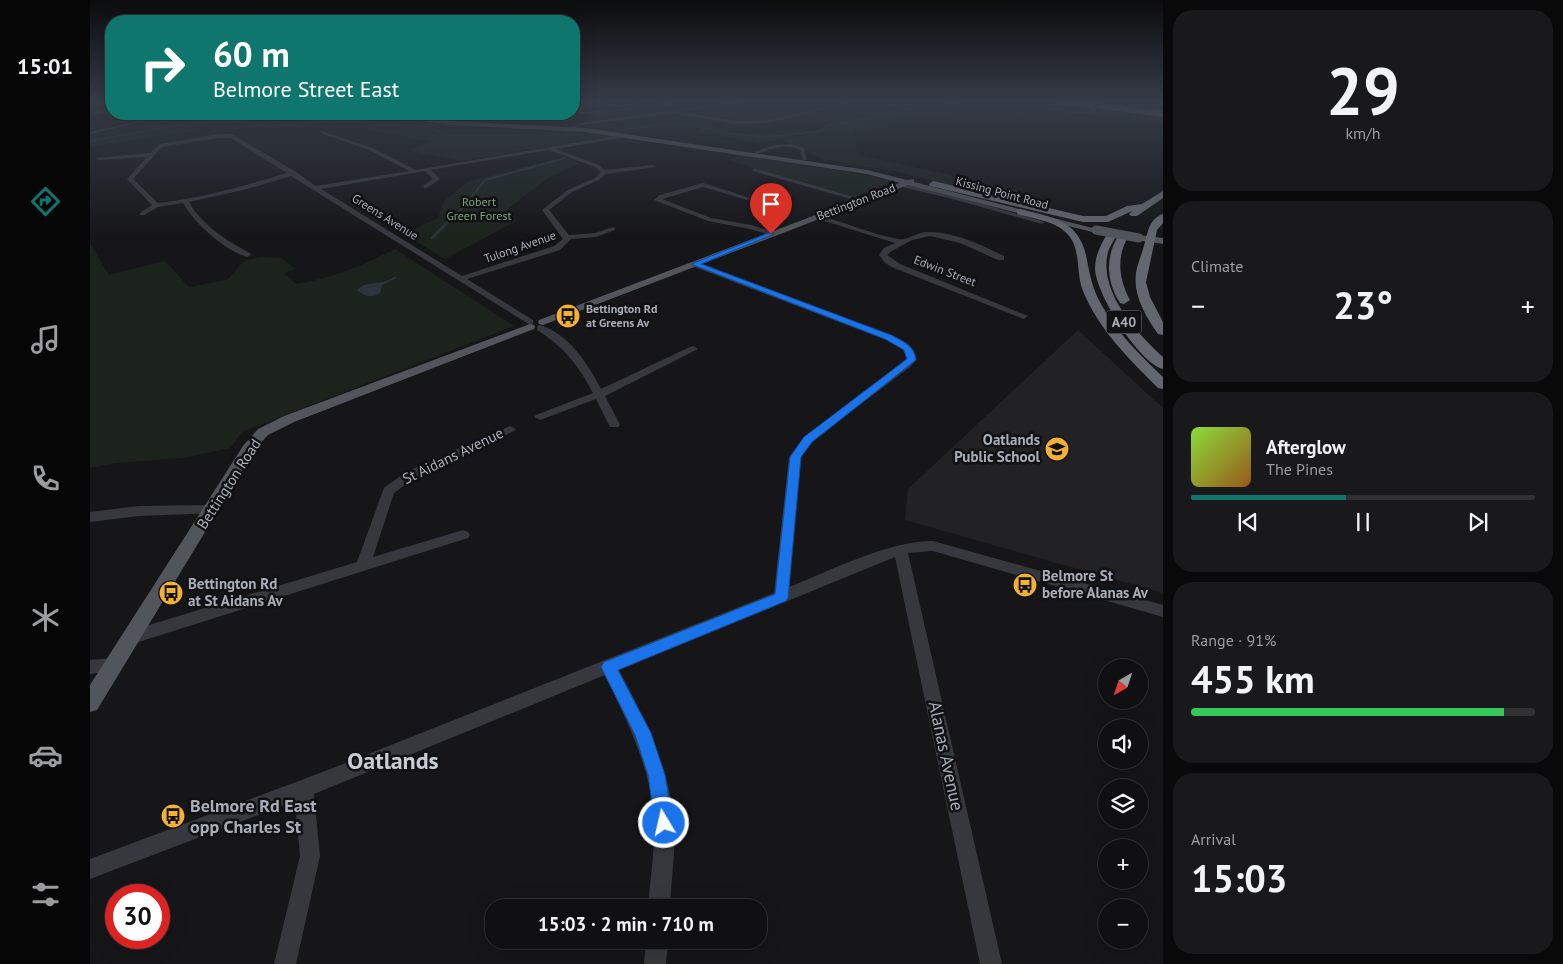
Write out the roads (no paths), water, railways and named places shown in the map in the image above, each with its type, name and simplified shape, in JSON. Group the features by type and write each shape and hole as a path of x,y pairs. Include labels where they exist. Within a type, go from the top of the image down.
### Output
{"highway":[{"path":"933,184 1083,219 1108,219 1130,208 1144,207"},
{"name":"A40","path":"1163,194 1144,207 1125,230 1114,261 1116,281 1134,318 1163,352"},
{"path":"1125,230 1163,204"},
{"path":"1020,212 1053,222 1074,235 1079,246 1087,288 1101,317 1124,345 1163,385"},
{"path":"1163,217 1152,229 1146,240 1141,275 1141,286 1149,310 1163,331"},
{"name":"A40","path":"1125,230 1106,241 1101,260 1103,281 1128,328 1163,366"},
{"path":"1146,240 1163,246"}],"main road":[{"name":"Kissing Point Road","path":"701,147 846,168 933,184 1098,229"},
{"name":"Kissing Point Road","path":"719,147 866,168 1020,212 1146,240 1163,240"},
{"name":"Bettington Road","path":"90,703 250,446 263,432 274,426 913,180"}],"street":[{"name":"Greens Avenue","path":"150,155 161,147"},
{"name":"Greens Avenue","path":"251,147 460,279 561,340 575,353 614,425"},
{"path":"365,147 414,171"},
{"path":"316,188 556,147"},
{"path":"757,152 772,147"},
{"path":"798,147 802,149 805,159"},
{"path":"550,148 597,166 604,172 653,167"},
{"path":"98,158 150,155"},
{"path":"150,155 130,179 156,206"},
{"path":"425,187 438,179 426,169"},
{"path":"754,170 859,200"},
{"name":"Tulong Avenue","path":"460,279 557,248 566,242 567,236 545,210 570,191 600,178 604,172"},
{"path":"142,214 156,206 245,188 294,173"},
{"path":"747,198 703,185 662,196 657,200 713,221 746,226 771,234"},
{"path":"900,186 950,196 1042,222"},
{"path":"185,201 193,215 227,244 247,255"},
{"path":"817,216 903,243 922,234 935,234 1001,258"},
{"path":"567,236 596,235 613,230"},
{"name":"Edwin Street","path":"903,243 885,252 883,255 886,259 897,266 1024,316"},
{"path":"694,264 888,337 902,343 911,354 911,360 906,365 808,439 795,457 781,598"},
{"path":"540,417 598,395 693,349"},
{"name":"St Aidans Avenue","path":"363,566 388,491 410,475 510,429"},
{"path":"90,517 139,511 211,510"},
{"path":"132,637 463,535"},
{"path":"90,869 304,788 900,549 933,546 1163,611"},
{"name":"Alanas Avenue","path":"900,549 991,964"},
{"path":"90,667 113,665"},
{"path":"609,667 643,733 656,775 664,823 660,899"},
{"path":"286,964 310,856 304,788"},
{"path":"655,964 656,949"}],"waterway":[{"path":"432,238 465,205 485,180 565,158"}],"place":[{"name":"Bettington Rd at Greens Av","path":"568,316"},
{"name":"Oatlands Public School","path":"1057,449"},
{"name":"Belmore St before Alanas Av","path":"1025,585"},
{"name":"Bettington Rd at St Aidans Av","path":"171,593"},
{"name":"Belmore Rd East opp Charles St","path":"173,816"}],"district":[{"name":"Oatlands","path":"393,761"}],"park label":[{"name":"Robert Green Forest","path":"479,209"}]}
